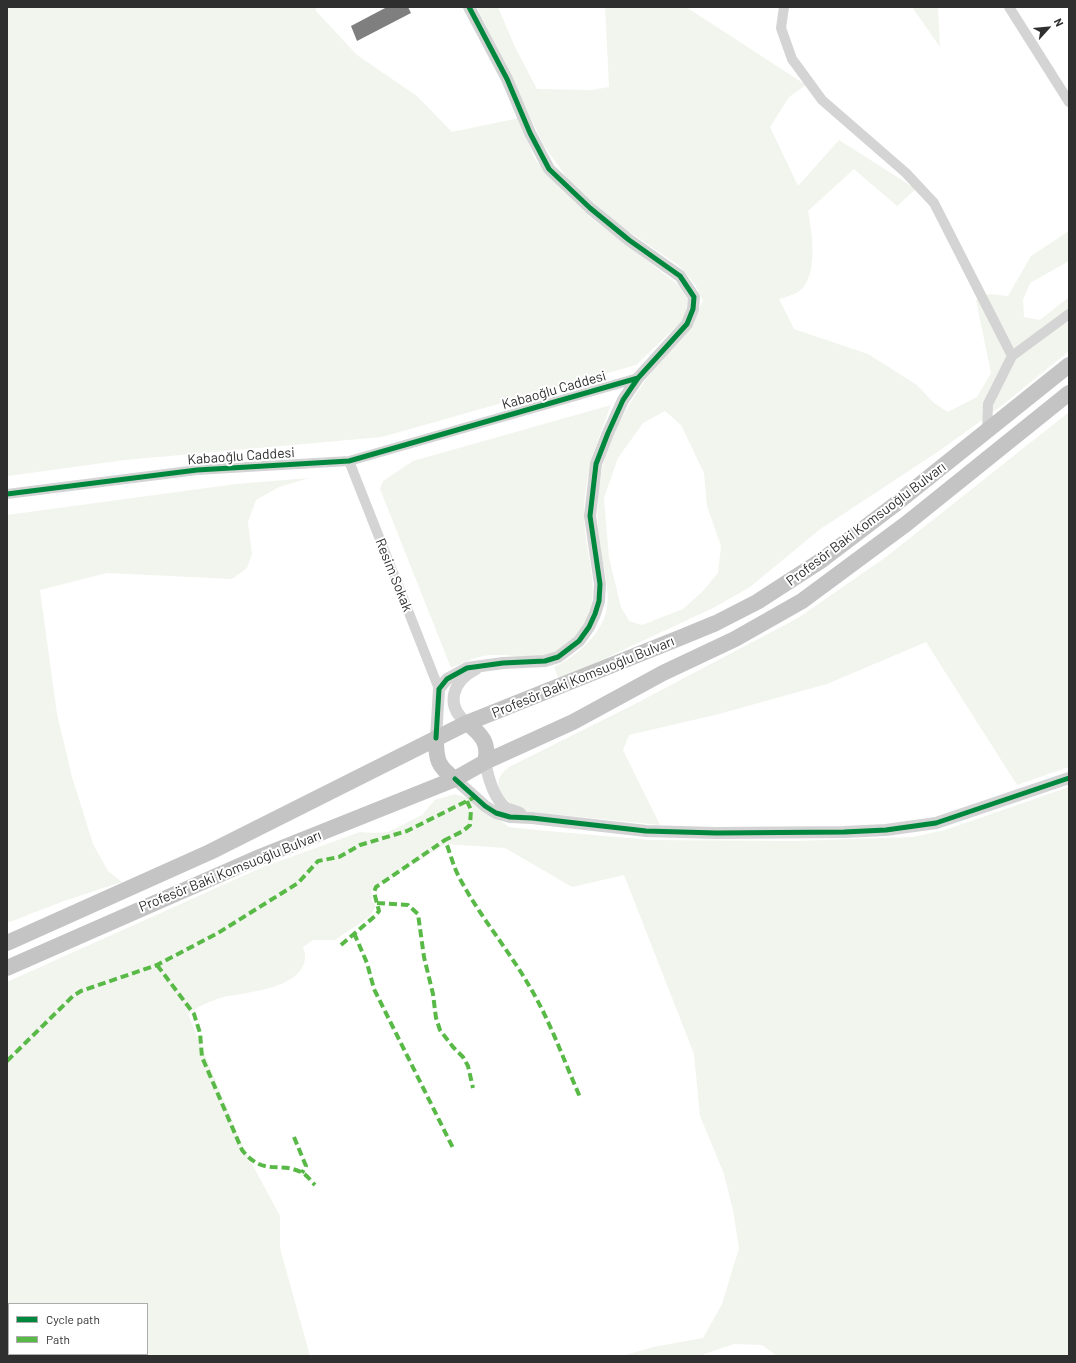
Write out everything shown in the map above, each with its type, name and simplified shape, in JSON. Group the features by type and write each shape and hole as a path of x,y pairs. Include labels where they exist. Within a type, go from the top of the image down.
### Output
{"highway":[{"name":"Profesör Baki Komsuoğlu Bulvarı","path":"466,723 716,623 757,602 828,555 988,432 1069,365"},
{"name":"Profesör Baki Komsuoğlu Bulvarı","path":"485,762 573,722 663,674 734,639 802,601 900,529 1069,393"},
{"path":"466,723 476,730 484,741 487,753 485,762 455,778 440,766 437,759 436,738 466,723"},
{"name":"Profesör Baki Komsuoğlu Bulvarı","path":"8,943 210,852 436,738"},
{"name":"Profesör Baki Komsuoğlu Bulvarı","path":"7,968 242,864 455,778"}],"street":[{"path":"436,738 439,689 447,679 458,671 484,665 545,661 558,657 579,641 589,627 599,601 600,584 590,516 596,464 608,432 623,400 638,378 687,324 693,309 694,297 680,276 629,240 562,183 549,169 530,133 507,79 469,7"},
{"path":"784,7 781,28 792,58 822,100 906,173 934,203 968,266 1012,356"},
{"path":"1009,7 1069,102"},
{"path":"988,432 988,404 1012,356 1069,314"},
{"name":"Kabaoğlu Caddesi","path":"7,494 197,470 349,461 638,378"},
{"name":"Resim Sokak","path":"349,461 439,689"},
{"path":"466,723 457,716 454,707 454,694 459,682 468,673 484,665"},
{"path":"485,762 487,774 497,797 506,808 532,818"},
{"path":"455,778 485,806 496,813 510,817 532,818 646,831 716,833 886,830 936,823 1069,778"}],"shaded area":[{"path":"7,7 316,7 316,11 357,55 417,96 452,132 519,118 534,158 558,186 594,220 681,287 688,300 684,319 636,365 382,437 125,460 8,476"},
{"path":"477,7 498,7 515,47 537,89 592,90 609,87 605,7 686,7 806,85 789,97 770,127 798,186 839,140 916,189 897,206 854,169 808,211 812,249 809,277 803,288 794,294 779,299 794,329 868,354 917,385 934,403 948,412 977,397 991,373 976,300 990,294 1008,296 1031,256 1069,231 1069,261 1030,283 1023,300 1024,317 1040,320 1069,297 1069,351 1000,407 939,451 819,530 750,587 715,607 559,680 554,667 571,657 587,643 600,626 607,608 607,586 599,539 598,502 599,484 605,458 611,442 635,395 691,322 703,301 695,284 678,265 622,227 569,181 543,144","holes":["665,411 681,425 704,473 707,506 721,546 718,573 702,592 683,609 642,625 629,621 621,607 609,558 604,498 618,458 643,423"]},
{"path":"912,7 938,7 940,47"},
{"path":"611,405 597,444 586,486 584,514 585,529 593,589 592,604 588,618 580,632 573,641 564,648 550,655 534,657 488,655 472,659 451,668 380,489 383,481 413,461"},
{"path":"1069,412 1069,767 1017,785 926,642 827,684 719,714 629,735 623,750 660,825 523,811 510,802 501,792 499,780 502,773 509,767 633,705 798,618 886,557"},
{"path":"309,478 279,487 256,500 248,522 252,554 247,568 232,579 107,573 40,590 57,714 72,777 93,844 108,871 122,882 64,901 7,923 7,515 236,484"},
{"path":"1069,787 1069,1356 777,1356 762,1345 734,1344 699,1356 622,1356 653,1347 703,1338 722,1304 739,1248 733,1210 724,1174 700,1116 694,1054 624,875 572,887 505,848 446,844 371,890 372,901 376,906 369,917 335,940 313,940 303,947 305,959 301,969 294,977 284,983 259,991 214,1000 200,1006 188,1014 245,1151 280,1216 280,1248 310,1356 7,1356 7,982 263,867 360,832 388,832 422,815 435,800 455,794 470,799 509,827 537,830 651,840 795,841 913,837 945,830"}],"building":[{"path":"387,7 408,7 411,13 357,41 351,26"}],"marked path":[{"path":"7,1061 73,996 81,991 157,965 218,933 298,883 318,861 339,857 360,845 407,831 475,797"},
{"path":"467,801 471,810 470,825 463,831 445,840 455,868 467,892 513,961 538,1002 580,1097"},
{"path":"341,945 379,911 374,892 376,887 445,840"},
{"path":"377,903 408,905 418,914 424,957 433,994 436,1018 440,1030 463,1057 468,1066 473,1088"},
{"path":"354,933 367,963 374,989 453,1148"},
{"path":"157,965 194,1014 200,1033 202,1057 242,1150 250,1158 264,1166 293,1169 301,1172 315,1185"},
{"path":"294,1137 306,1166 302,1173"}],"cycle path":[{"path":"436,738 439,689 447,679 467,668 503,663 545,661 558,657 579,641 589,627 599,601 600,584 590,516 596,464 623,400 638,378 687,324 693,309 694,297 680,276 629,240 590,208 549,169 530,133 507,79 469,7"},
{"path":"7,494 197,470 349,461 638,378"},
{"path":"455,779 485,806 496,813 510,817 532,818 646,831 716,833 844,832 886,830 936,823 1069,778"}]}
